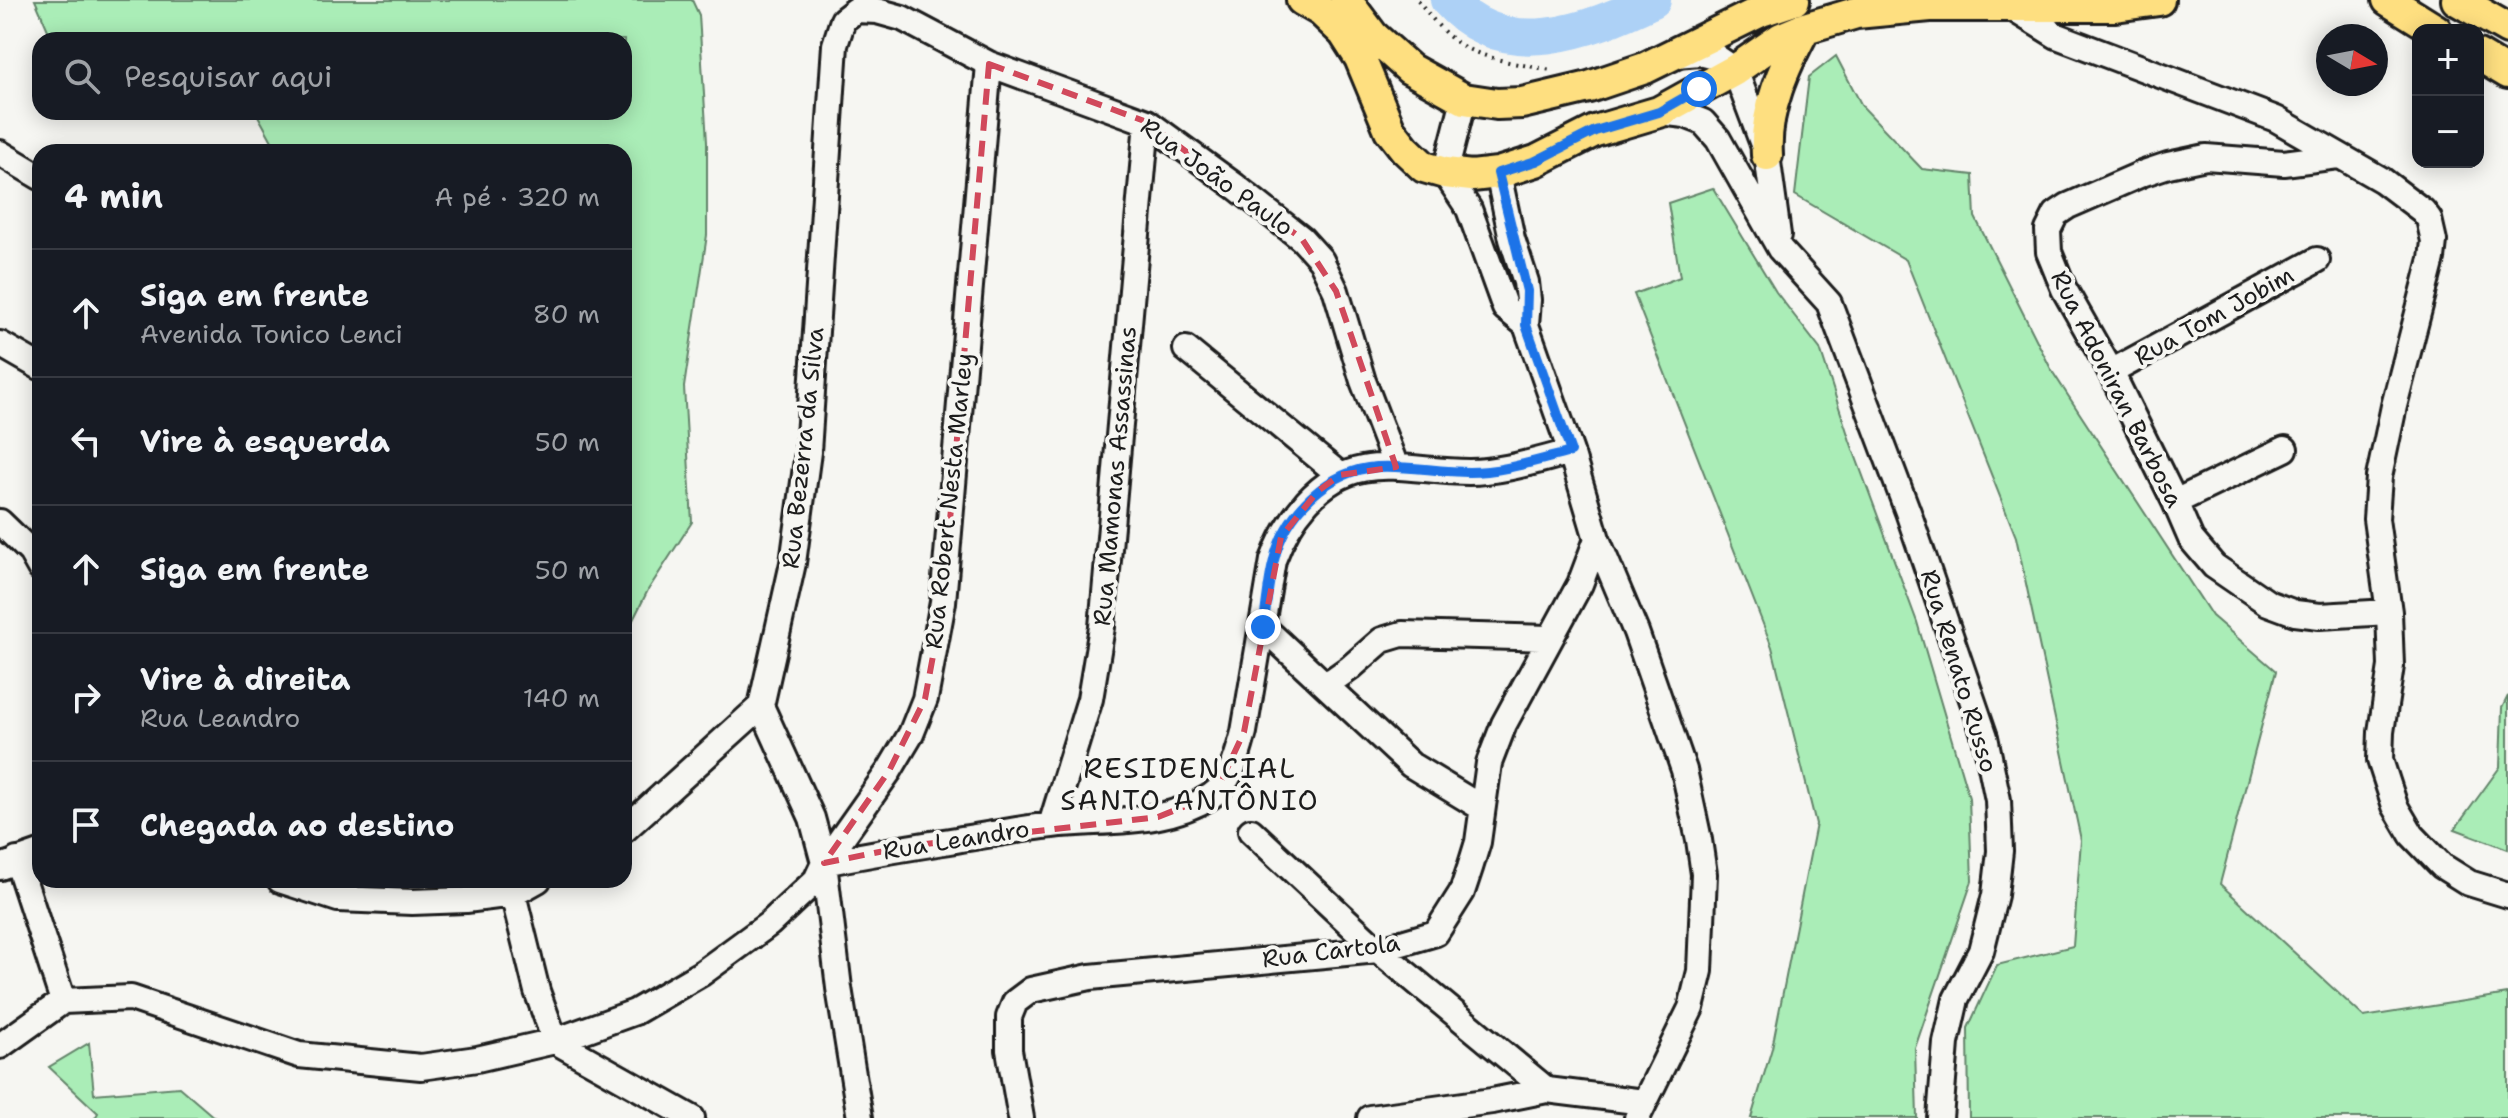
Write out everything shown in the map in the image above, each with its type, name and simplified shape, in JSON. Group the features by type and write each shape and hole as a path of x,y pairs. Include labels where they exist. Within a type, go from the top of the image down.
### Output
{"main road":[{"path":"1302,0 1321,11 1344,33 1360,58 1390,130 1405,149 1424,167 1445,173 1472,176 1498,173 1536,161 1660,98 1681,84 1684,70 1676,65 1656,62"},
{"path":"1346,0 1373,36 1410,69 1464,99 1497,104 1522,103 1589,87 1656,62 1761,11 1799,14 1856,13 1897,8 2115,6 2159,0"},
{"path":"2388,0 2426,24"},
{"path":"2457,0 2508,29"},
{"path":"1595,131 1659,112 1735,70 1767,46 1799,14"},
{"path":"1767,155 1770,113 1799,14"},
{"path":"2484,58 2508,72"}],"street":[{"path":"2010,7 2057,36 2276,119 2382,180 2429,219 2433,229 2432,259 2379,477 2376,519 2389,612 2391,666 2380,760 2395,806 2412,835 2442,866 2469,883 2508,895"},
{"name":"Rua João Paulo","path":"856,10 877,11 902,18 989,64 1147,122 1302,239 1321,260 1336,291 1363,381 1396,467"},
{"name":"Rua Bezerra da Silva","path":"761,706 793,563 808,452 835,45 843,20 856,10"},
{"path":"1656,62 1700,53 1716,57 1735,70 1767,155 1780,249"},
{"name":"Rua Robert Nesta Marley","path":"63,1001 131,998 299,1055 421,1067 477,1059 555,1041 635,1012 702,973 769,924 816,880 824,863 889,771 911,734 925,699 943,602 989,64"},
{"path":"1464,99 1445,173 1469,209 1505,308 1526,325"},
{"name":"Rua Renato Russo","path":"1659,112 1685,115 1703,122 1718,139 1780,249 1829,303 1908,512 1985,737 1998,800 2000,851 1995,895 1981,951 1956,999 1946,1043 1940,1118"},
{"name":"Rua Mamonas Assassinas","path":"1051,825 1090,699 1102,627 1147,122"},
{"path":"0,153 32,172"},
{"name":"Rua Adoniran Barbosa","path":"2338,156 2284,163 2206,157 2168,165 2068,206 2056,214 2048,230 2049,252 2064,289 2111,372 2191,539 2214,566 2268,603 2295,613 2320,616 2389,612"},
{"path":"1370,1118 1547,1090 1640,1110 1691,1008 1700,971 1704,874 1694,809 1684,770 1636,632 1597,539 1571,452 1526,325 1527,291 1498,173"},
{"path":"1485,252 1512,239"},
{"name":"Rua Tom Jobim","path":"2111,372 2317,260"},
{"path":"0,344 32,362"},
{"path":"1186,349 1340,475 1354,470 1396,467 1484,471 1571,452"},
{"path":"2175,502 2285,449"},
{"name":"Rua Leandro","path":"824,863 909,846 1051,825 1158,817 1192,807 1215,794 1236,759 1244,732 1273,560 1281,537 1318,491 1340,475"},
{"path":"0,522 32,554"},
{"name":"Rua Cartola","path":"1021,1118 1009,1050 1009,1017 1015,1002 1031,990 1090,977 1378,950 1436,933 1462,892 1470,868 1478,842 1489,763 1504,724 1580,584 1597,539"},
{"path":"1263,627 1411,765 1482,808"},
{"path":"1326,685 1388,637 1402,634 1549,638"},
{"path":"632,823 761,706 812,818 824,863 839,988 860,1118"},
{"path":"1251,831 1378,950 1547,1090"},
{"path":"0,1046 63,1001 8,864 32,856"},
{"path":"304,888 338,899 412,902 466,900 513,894 524,888"},
{"path":"513,894 537,991 555,1041 692,1118"}],"path":[{"path":"1418,0 1462,46 1512,64 1559,71"}],"highlighted area":[{"path":"989,64 1147,122 1302,239 1336,291 1396,467 1340,475 1318,491 1281,537 1244,732 1215,794 1158,817 909,846 824,863 889,771 925,699 943,602"}],"green space":[{"path":"35,0 692,0 699,15 707,142 707,235 684,387 692,522 648,590 632,622 632,144 274,144 260,120 632,120 632,32 49,32"},
{"path":"1836,56 1862,106 1922,169 1973,175 1975,217 2052,371 2212,616 2276,671 2220,884 2364,1017 2508,994 2508,1118 1969,1118 1968,1028 1997,965 2073,946 2081,840 2016,537 1906,260 1795,195 1809,77"},
{"path":"1713,188 1776,292 1820,349 1850,441 1917,622 1969,798 1972,881 1915,1048 1917,1118 1751,1118 1772,1048 1816,824 1772,647 1634,294 1680,277 1668,203"},
{"path":"2508,696 2508,849 2455,829 2500,767 2502,708"},
{"path":"89,1043 94,1094 179,1087 215,1118 95,1118 98,1113 49,1067"}],"waterway":[{"path":"1448,0 1470,20 1495,31 1520,36 1547,36 1574,30 1653,0"}],"district":[{"name":"RESIDENCIAL SANTO ANTÔNIO","path":"1190,784"}],"route":[{"path":"1263,627 1273,560 1281,537 1318,491 1340,475 1375,467 1469,472 1500,469 1571,452 1526,325 1526,282 1512,239 1498,173 1536,161 1595,131 1659,112 1699,89"}]}
